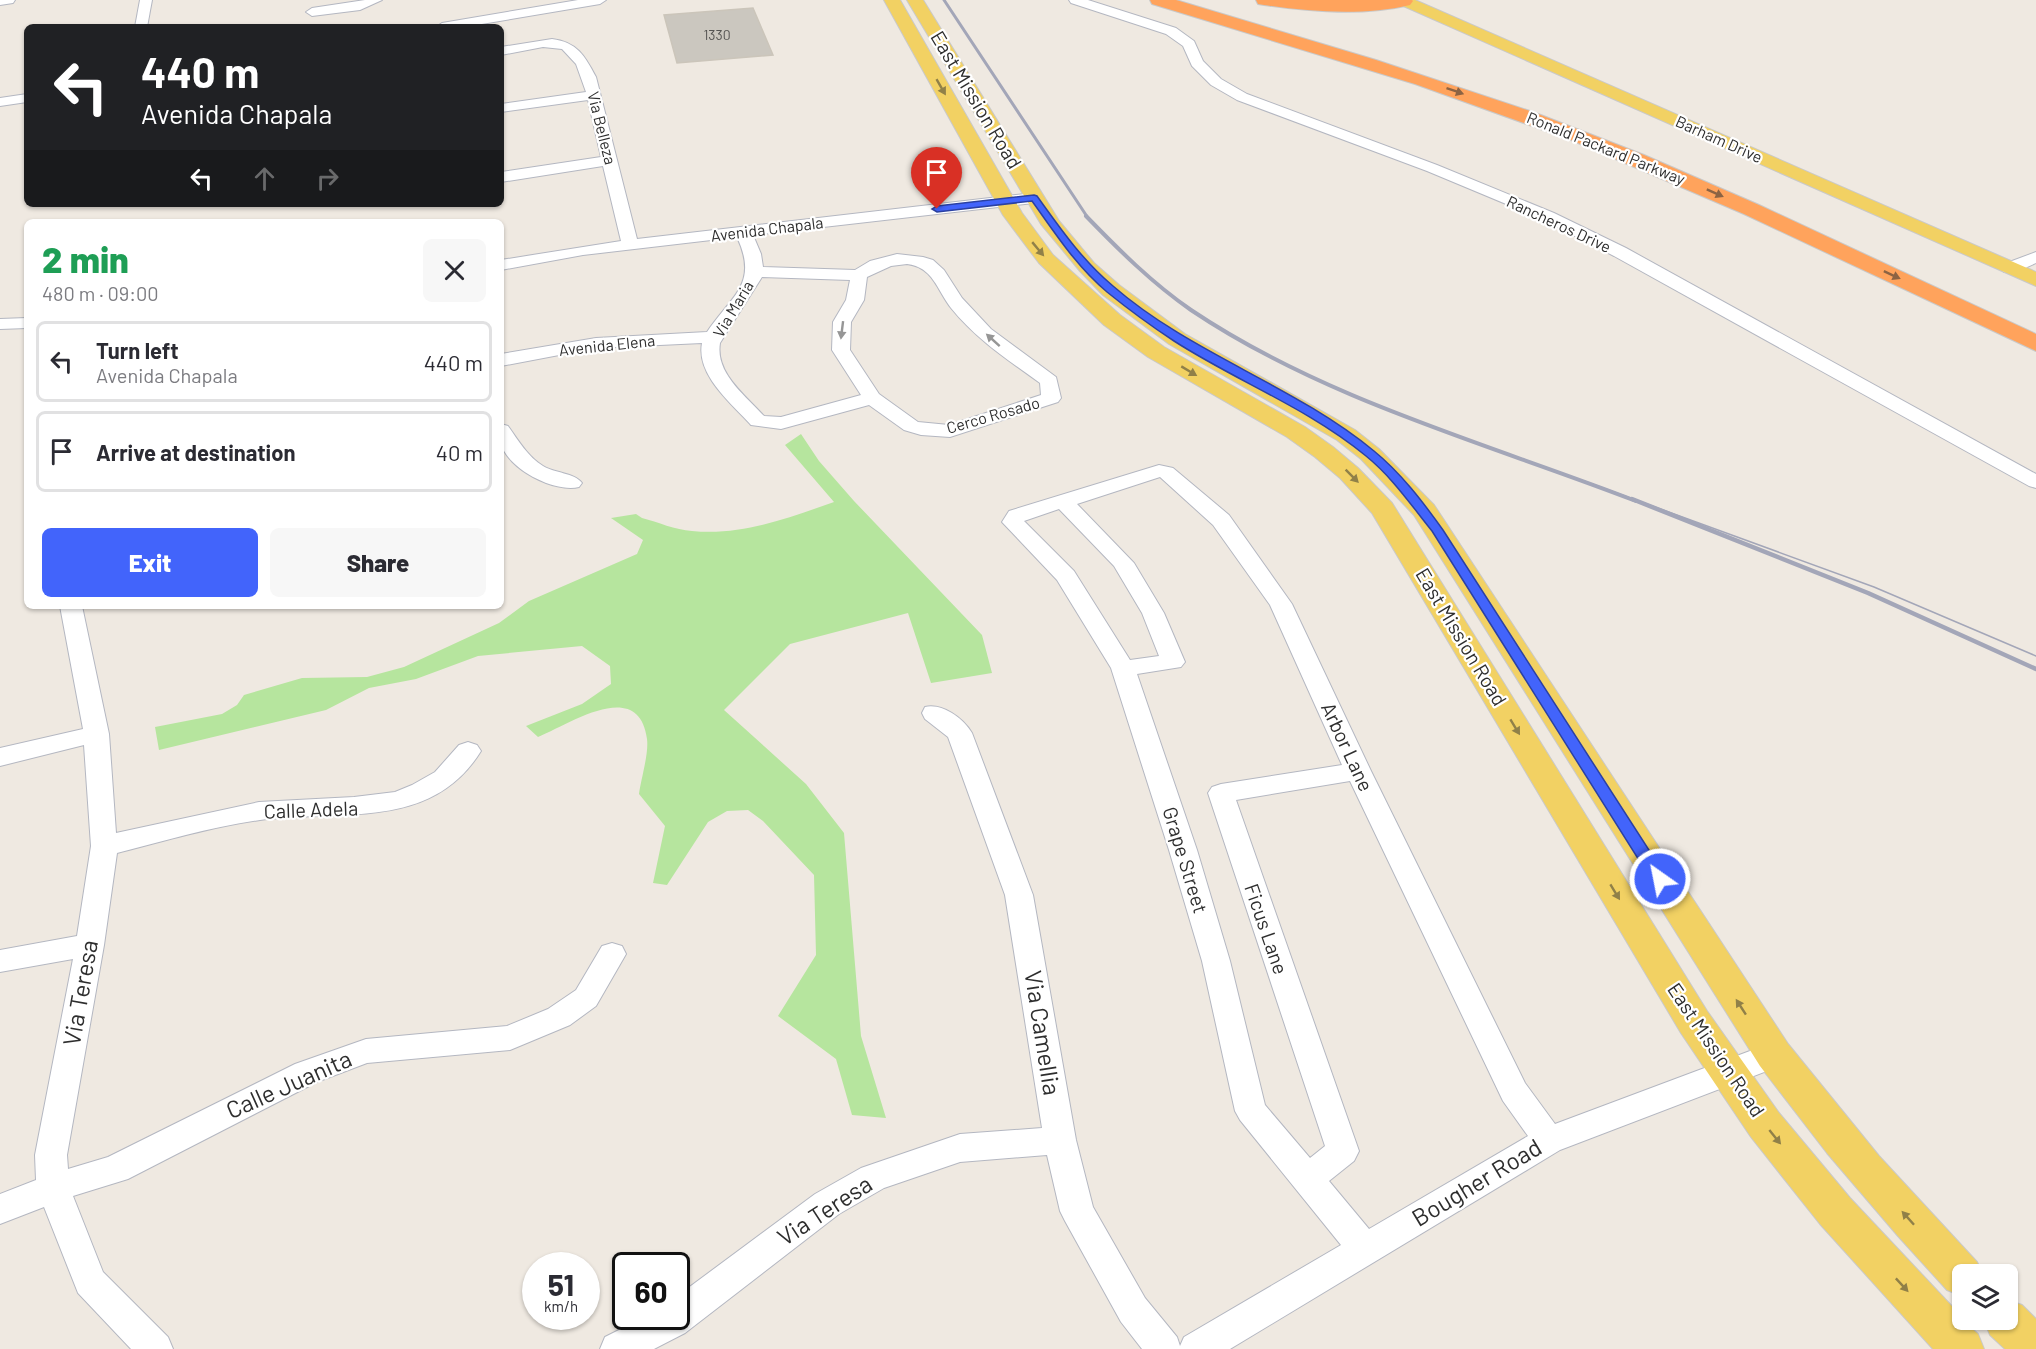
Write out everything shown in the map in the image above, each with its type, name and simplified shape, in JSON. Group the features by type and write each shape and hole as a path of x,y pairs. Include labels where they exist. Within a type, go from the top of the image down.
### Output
{"highway":[{"name":"Ronald Packard Parkway","path":"1158,0 1396,71 1576,135 1718,194 2036,343"},
{"name":"Ronald Packard Parkway","path":"1204,0 1405,59 1501,90 1663,151 1776,199"},
{"path":"1263,0 1332,8 1366,7 1403,0"}],"main road":[{"name":"East Mission Road","path":"892,0 922,54 1020,199 1069,246 1087,267 1111,290 1178,339 1346,435 1370,454 1425,511 1774,1055 1814,1108 1881,1188 1952,1265"},
{"name":"East Mission Road","path":"915,0 957,68 1020,199 1027,237 1046,259 1076,289 1156,352 1296,432 1349,472 1383,508 1694,1022 1765,1125 1835,1211 1962,1349"},
{"name":"Barham Drive","path":"1403,0 2036,280"},
{"path":"922,54 933,54 957,68"},
{"path":"2016,1330 2036,1349"}],"street":[{"path":"0,1 9,0"},
{"path":"142,24 146,0"},
{"path":"312,12 360,6 376,0"},
{"path":"456,24 558,3 600,0"},
{"name":"Rancheros Drive","path":"1075,0 1171,31 1189,44 1197,63 1216,82 1242,97 1548,216 1620,252 2036,482"},
{"name":"Via Belleza","path":"504,51 547,43 567,46 579,57 589,77 594,95 630,245"},
{"path":"504,108 594,95"},
{"path":"0,102 24,98"},
{"path":"504,177 610,160"},
{"name":"Avenida Chapala","path":"504,264 583,250 1020,199"},
{"name":"Via Maria","path":"742,231 756,262 752,282 714,337 709,355 714,370 758,421 782,423 872,398"},
{"path":"2010,268 2030,262 2036,257"},
{"name":"Cerco Rosado","path":"888,260 912,260 929,265 937,271 955,300 977,326 1003,349 1049,381 1051,398 950,431 911,426 872,398 841,350 842,322 855,300 859,275 872,266 888,260"},
{"path":"754,272 859,275"},
{"path":"0,324 24,322"},
{"name":"Avenida Elena","path":"504,359 596,343 714,337"},
{"path":"504,434 527,465 544,477 572,483"},
{"name":"Arbor Lane","path":"1062,500 1159,471 1166,472 1221,519 1281,603 1358,771 1514,1092 1549,1140"},
{"path":"1062,500 1123,563 1153,613 1173,662 1124,668"},
{"name":"Grape Street","path":"1062,500 1017,516 1013,522 1066,576 1124,668 1216,961 1251,1111 1366,1250"},
{"name":"Via Teresa","path":"71,609 96,734 104,846 90,945 51,1155 53,1188 90,1282 155,1349"},
{"name":"Via Camellia","path":"934,713 959,733 1019,895 1060,1140 1077,1211 1133,1310 1164,1349"},
{"path":"0,757 96,734"},
{"name":"Calle Adela","path":"104,846 258,811 293,807 370,807 415,795 446,777 468,750"},
{"name":"Ficus Lane","path":"1307,1179 1343,1151 1221,793 1358,771"},
{"path":"0,961 90,945"},
{"name":"Calle Juanita","path":"0,1209 53,1188 116,1169 306,1073 366,1051 510,1038 558,1017 586,998 612,954"},
{"name":"Bougher Road","path":"1197,1349 1549,1140 1774,1055"},
{"name":"Via Teresa","path":"618,1349 674,1321 827,1204 873,1178 960,1148 1060,1140"}],"green space":[{"path":"801,434 819,461 854,501 982,635 992,673 931,683 908,613 790,644 724,710 806,784 844,833 861,1036 886,1118 852,1115 836,1059 778,1016 816,955 814,875 763,821 748,810 727,811 708,822 667,885 653,883 665,826 639,794 647,745 641,721 631,711 618,707 585,715 538,737 526,726 582,704 611,684 610,666 582,646 478,656 416,679 369,688 326,710 159,750 155,727 222,714 237,705 244,695 302,678 367,677 404,667 499,623 529,601 637,554 643,540 611,518 636,514 673,528 711,532 729,531 764,524 834,502 785,445"}],"building":[{"path":"753,8 773,55 677,63 664,15"}],"tram line":[{"path":"1581,480 1874,587 2036,656"}],"railway":[{"path":"944,0 1088,218"},
{"path":"1088,218 1136,266 1177,300 1242,342 1296,370 1408,418 1636,501"},
{"path":"1632,499 1868,593 2036,669"}],"route":[{"path":"937,209 1034,198 1051,224 1087,267 1111,290 1142,314 1178,339 1316,416 1370,454 1425,511 1660,879"}]}
